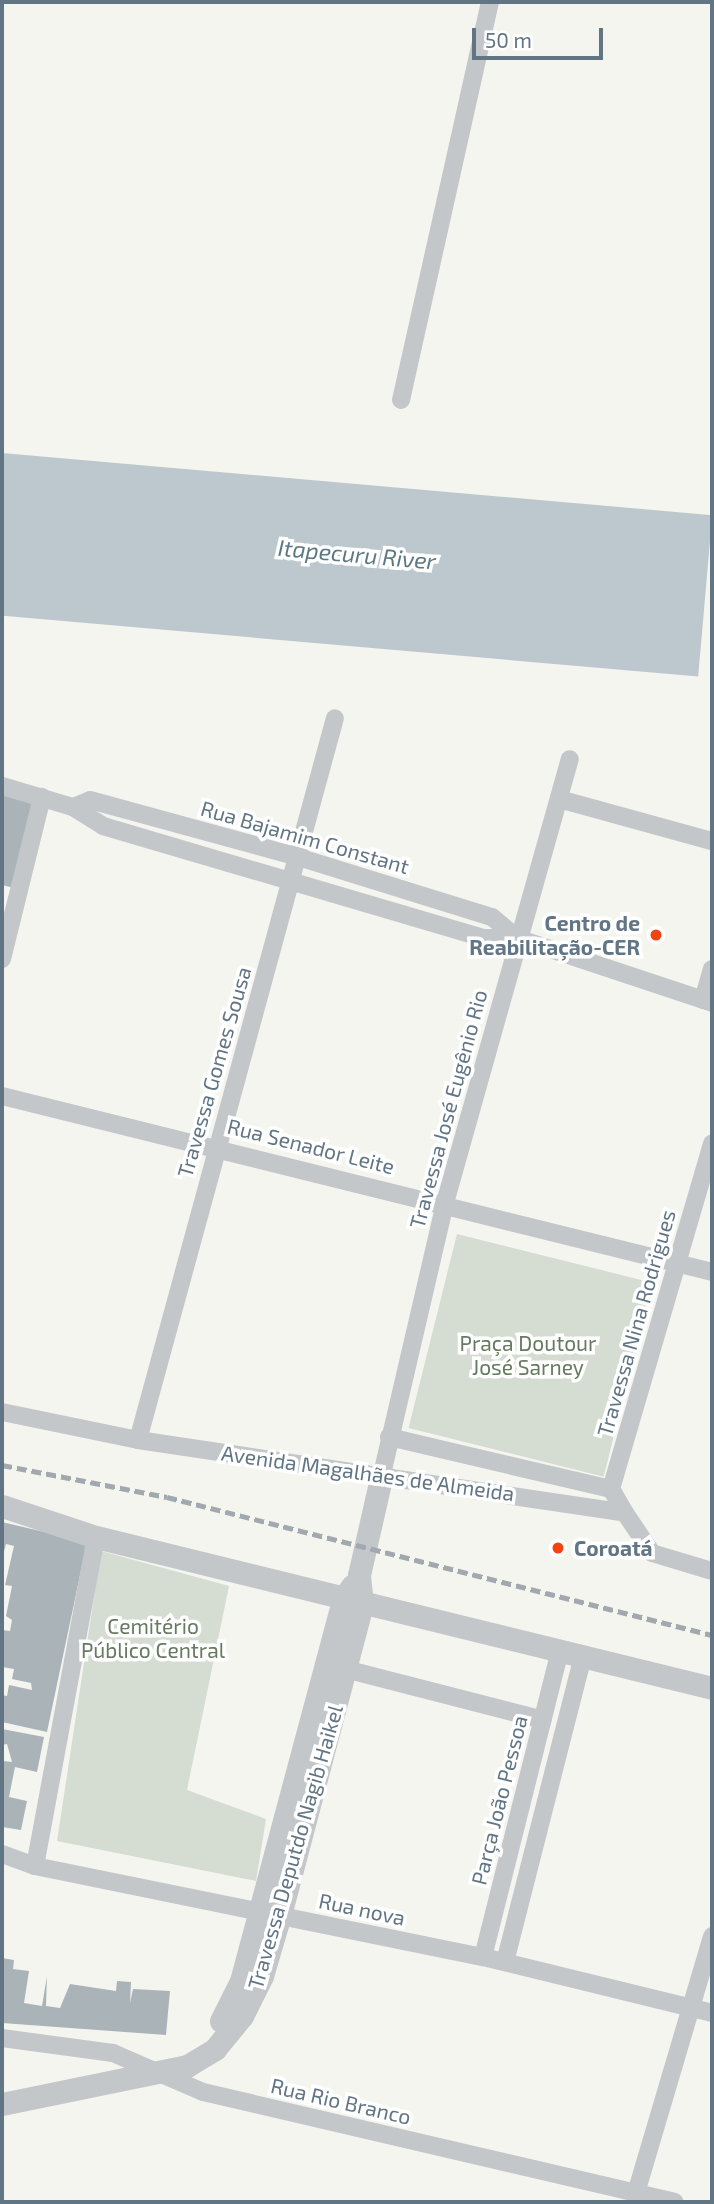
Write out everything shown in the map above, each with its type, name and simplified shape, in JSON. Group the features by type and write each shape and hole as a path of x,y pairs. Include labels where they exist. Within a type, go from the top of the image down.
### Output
{"street":[{"path":"401,400 490,2"},
{"name":"Travessa Gomes Sousa","path":"138,1440 335,718"},
{"name":"Travessa José Eugênio Rio","path":"382,1474 445,1203 517,938 570,759"},
{"name":"Rua Bajamim Constant","path":"2,786 73,807 103,826 484,938 517,938 708,1002"},
{"path":"2,959 42,797"},
{"path":"559,799 712,841"},
{"name":"Rua Bajamim Constant","path":"73,807 90,800 298,858 492,917 517,938"},
{"path":"708,1002 712,970"},
{"name":"Rua Senador Leite","path":"2,1096 217,1146 712,1272"},
{"name":"Travessa Nina Rodrigues","path":"611,1489 712,1143"},
{"name":"Avenida Magalhães de Almeida","path":"2,1412 138,1440 382,1474 625,1513"},
{"path":"389,1437 611,1489 652,1553 712,1571"},
{"name":"Travessa Deputdo Nagib Haikel","path":"270,1913 359,1575 382,1474"},
{"path":"2,1506 96,1537 582,1660 712,1688"},
{"path":"35,1866 96,1537"},
{"name":"Travessa Deputdo Nagib Haikel","path":"2,2104 118,2082 154,2071 196,2046 218,2025 241,1982 270,1913 345,1669 352,1601"},
{"name":"Parça João Pessoa","path":"483,1957 559,1654"},
{"path":"505,1962 582,1660"},
{"path":"345,1669 543,1720"},
{"name":"Rua nova","path":"2,1854 35,1866 483,1957 712,2013"},
{"path":"636,2193 712,1936"},
{"name":"Rua Rio Branco","path":"2,2038 95,2049 203,2092 674,2202"}],"green space":[{"name":"Praça Doutour José Sarney","path":"457,1234 652,1283 604,1477 409,1428"},
{"name":"Cemitério Público Central","path":"101,1551 229,1586 187,1790 266,1819 256,1881 57,1841"}],"water":[{"name":"Itapecuru River","path":"2,453 712,515 698,677 2,616"}],"building":[{"path":"2,793 35,801 14,888 2,885"},
{"path":"2,1522 87,1542 47,1732 2,1722 2,1695 7,1696 9,1685 32,1690 31,1683 12,1679 14,1669 2,1667 2,1630 10,1631 12,1620 6,1616 12,1586 5,1585 14,1546 6,1544 2,1559"},
{"path":"2,1729 44,1737 37,1772 15,1767 9,1797 27,1801 21,1830 2,1827 3,1761 12,1762 7,1744 2,1745"},
{"path":"2,1958 14,1960 13,1969 29,1971 24,2003 42,2006 47,1976 46,2006 60,2008 70,1984 116,1991 117,1981 131,1982 130,2003 133,1989 170,1991 166,2035 2,2023"}],"railway":[{"path":"2,1465 167,1497 712,1635"}],"place":[{"name":"Centro de Reabilitação-CER","path":"656,935"},
{"name":"Coroatá","path":"558,1548"}]}
